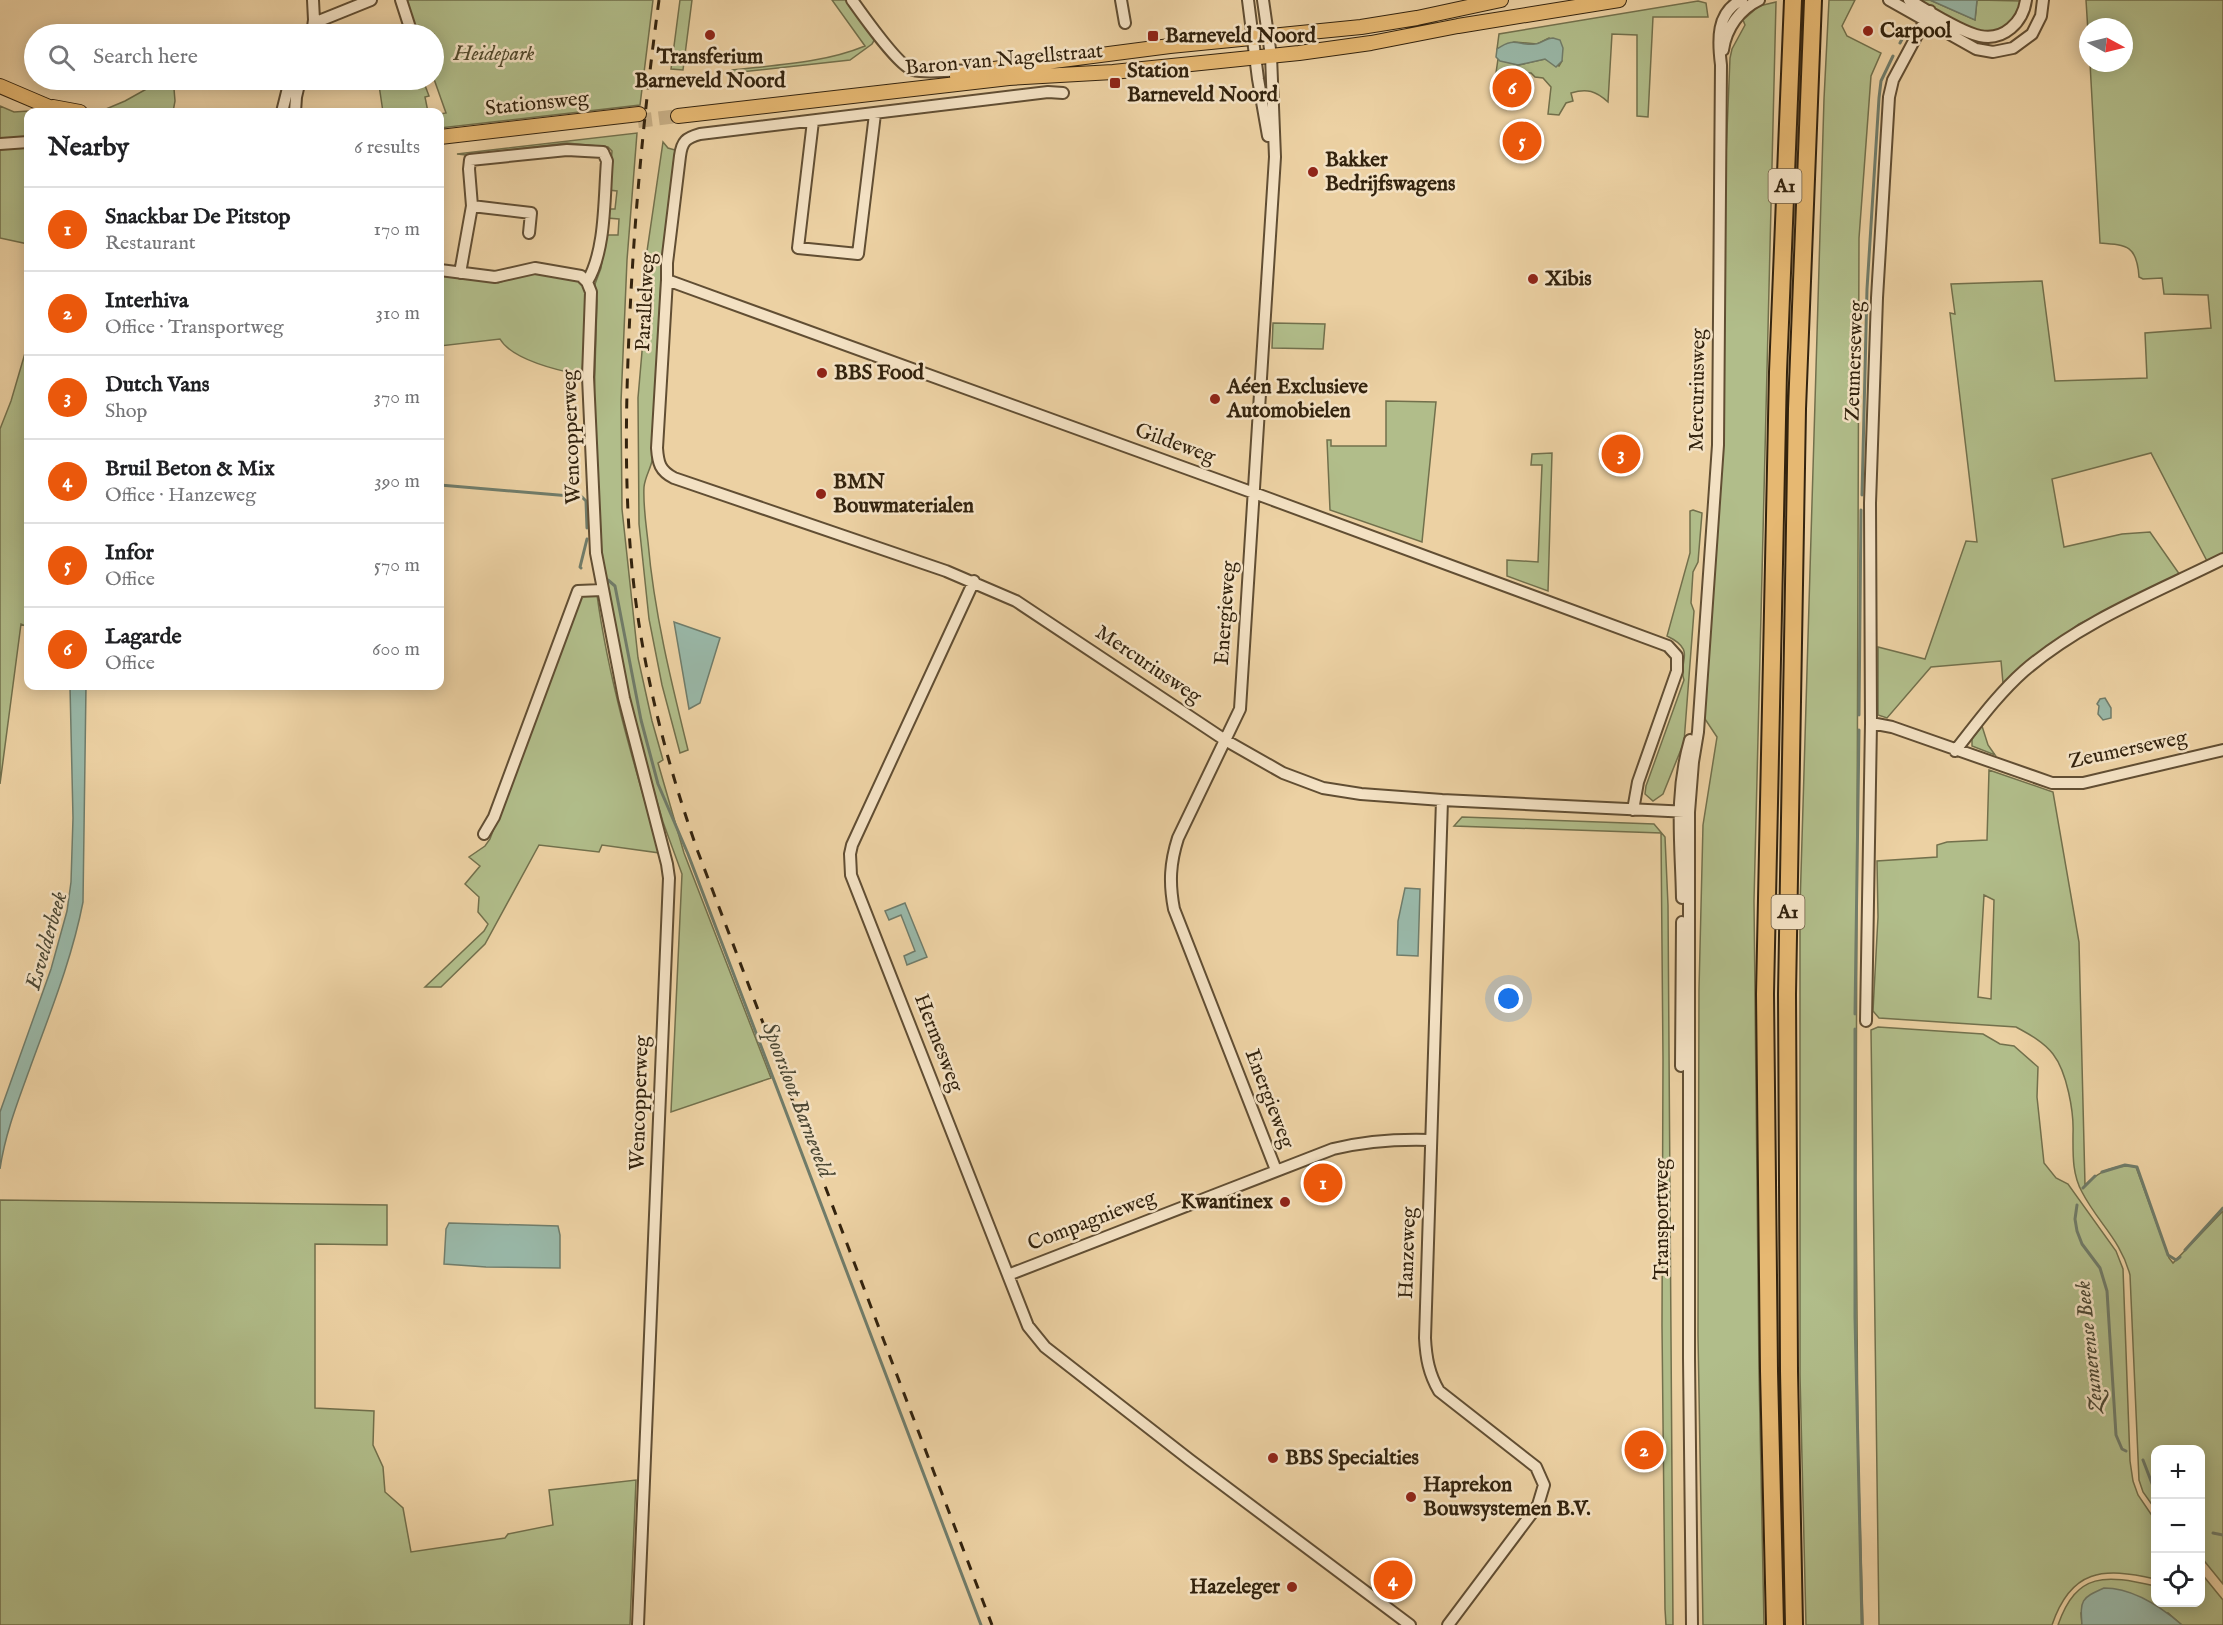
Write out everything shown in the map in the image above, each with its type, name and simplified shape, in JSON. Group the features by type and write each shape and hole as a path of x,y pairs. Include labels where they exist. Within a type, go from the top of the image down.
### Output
{"highway":[{"name":"A1","path":"1774,1625 1765,994 1778,372 1793,0"},
{"name":"A1","path":"1794,1625 1789,1371 1787,994 1797,409 1813,0"}],"main road":[{"name":"Baron van Nagellstraat","path":"1501,0 1401,21 1262,38 1170,46 978,71 952,78 678,113 1009,78 1113,72 1271,56 1371,43 1458,26 1619,0"},
{"path":"0,86 50,108"},
{"path":"42,105 58,108"},
{"name":"Stationsweg","path":"444,136 638,118 444,144"}],"street":[{"path":"314,0 314,23 371,0"},
{"path":"401,0 409,24"},
{"name":"Baron van Nagellstraat","path":"852,0 883,43 908,68 914,71 951,69 978,71"},
{"path":"1121,0 1125,23"},
{"path":"1248,0 1262,38"},
{"path":"1262,38 1263,0"},
{"name":"Mercuriusweg","path":"661,468 674,478 974,581 1016,601 1225,740 1282,773 1323,788 1361,794 1442,800 1684,812 1684,763 1698,714 1718,445 1720,24 1728,11 1742,0"},
{"name":"Mercuriusweg","path":"1721,65 1729,28 1743,11 1760,0"},
{"path":"1888,0 1988,37 2000,34 2014,26 2022,14 2026,0"},
{"path":"1909,0 1927,16 1984,52 2003,52 2013,48 2031,34 2041,16 2043,0"},
{"name":"Zeumerseweg","path":"1866,1021 1871,723 1870,503 1876,297 1889,97 1893,80 1927,16"},
{"name":"Energieweg","path":"1262,38 1271,56 1275,157 1240,709 1178,838 1172,857 1170,891 1174,909 1276,1170"},
{"name":"Energieweg","path":"1262,38 1256,57 1268,130 1273,204"},
{"path":"283,108 286,90"},
{"path":"295,108 298,90"},
{"path":"875,114 858,255 798,248 813,121 1048,92 1064,93"},
{"name":"Parallelweg","path":"661,468 657,448 668,280 667,263 680,156 685,139 700,134 813,121"},
{"path":"0,144 24,142"},
{"name":"Wencopperweg","path":"472,206 469,164 473,158 567,150 603,152 606,156 602,224 595,269 587,282 592,297 588,377 596,553 624,698 669,878 638,1625"},
{"path":"460,273 472,206 531,213 530,233"},
{"path":"444,271 495,277 535,268 581,276 587,282"},
{"name":"Gildeweg","path":"668,280 1668,646 1677,656 1677,671 1638,782 1633,810"},
{"path":"1955,750 2003,692 2049,651 2080,630 2223,559"},
{"name":"Hermesweg","path":"974,581 852,845 850,864 851,875 1028,1326 1045,1347 1190,1460 1410,1625"},
{"path":"484,834 494,817 578,591 602,590"},
{"name":"Zeumerseweg","path":"1871,723 1892,727 2052,783 2083,783 2223,750"},
{"name":"Hanzeweg","path":"1442,800 1430,1140 1426,1361 1433,1381 1440,1391 1536,1467 1544,1485 1538,1505 1448,1625"},
{"name":"Transportweg","path":"1684,812 1678,840 1682,896 1681,1305 1686,1625"},
{"name":"Transportweg","path":"1684,812 1692,1625"},
{"name":"Compagnieweg","path":"1008,1275 1333,1149 1356,1143 1390,1139 1430,1140"}],"green space":[{"name":"Heidepark","path":"406,0 653,0 640,105 444,128 444,113 446,113 438,90 444,90 444,24 414,24"},
{"path":"680,0 692,0 683,70 671,69"},
{"path":"832,0 846,0 875,39 872,44 850,60 732,73 732,70 817,60 865,46"},
{"path":"1829,0 1855,0 1842,26 1847,36 1881,53 1871,76 1859,238 1856,1180 1858,1447 1863,1625 1806,1625 1800,1375 1800,907 1824,99"},
{"path":"1918,0 1930,0 1975,20 1977,0 2023,1 2015,18 2008,26 1997,31 1985,32 1962,25"},
{"path":"2086,0 2223,0 2223,553 2207,561 2151,453 2052,479 2064,547 2122,534 2150,532 2180,575 2079,624 2003,683 2001,661 1931,667 1887,718 1878,715 1878,647 1925,659 1966,541 1977,542 1950,313 1955,314 1951,284 2042,281 2055,381 2147,378 2145,333 2211,328 2208,295 2164,294 2162,278 2143,279 2139,277 2136,259 2129,249 2124,246 2100,243 2090,72 2133,72 2133,18 2087,18"},
{"path":"1698,1 1706,3 1708,17 1653,17 1648,117 1637,116 1637,35 1612,34 1608,102 1591,92 1571,93 1573,101 1566,103 1559,115 1548,114 1551,87 1543,78 1535,77 1531,73 1496,73 1498,59 1519,65 1545,59 1559,66 1562,61 1549,38 1537,44 1514,42 1497,49 1499,34"},
{"path":"1776,2 1754,901 1764,1625 1703,1625 1698,1335 1699,989 1703,825 1717,737 1703,716 1730,58 1732,49 1745,25 1743,20 1759,6"},
{"path":"145,90 174,90 174,108 108,108"},
{"path":"380,90 427,90 429,96 425,97 427,108 382,108"},
{"path":"0,106 14,112 24,111 24,243 0,238"},
{"path":"637,133 627,260 621,402 622,509 638,658 663,760 658,763 684,853 771,1078 671,1112 682,874 663,822 634,722 602,562 594,402 597,301 595,284 601,268 606,235 618,235 619,219 607,218 608,209 615,209 617,191 609,190 612,151 608,147 567,143 466,155 457,154"},
{"path":"663,142 668,148 675,150 662,261 652,461 645,483 644,501 659,620 688,750 680,753 662,685 649,619 639,524 638,398 645,277 648,274 646,258"},
{"path":"528,272 572,278 583,283 587,295 582,375 525,359 500,339 444,346 444,275 498,283"},
{"path":"1273,323 1325,324 1323,349 1272,348"},
{"path":"24,357 24,625 21,624 0,784 0,429"},
{"path":"1386,401 1436,402 1422,542 1330,510 1327,440 1331,440 1331,446 1386,446"},
{"path":"1552,453 1548,591 1507,576 1507,560 1538,562 1542,465 1531,465 1532,454"},
{"path":"1690,511 1702,513 1698,562 1693,572 1691,603 1694,611 1684,742 1663,794 1653,801 1645,794 1646,786 1684,680 1684,652 1676,641 1667,636 1690,553"},
{"path":"582,594 597,595 616,693 660,853 602,845 599,852 539,845 485,944 441,987 425,987 484,931 488,924 478,912 479,897 465,884 480,866 469,857 485,846 490,839"},
{"path":"1982,726 1988,745 1995,755 1972,746 1972,739"},
{"path":"1989,770 2053,792 2079,942 2085,1185 2108,1170 2121,1166 2136,1167 2169,1258 2173,1263 2223,1211 2223,1584 2205,1562 2205,1445 2151,1445 2151,1503 2143,1492 2139,1480 2130,1275 2121,1252 2088,1203 2076,1178 2071,1104 2066,1081 2058,1062 2045,1046 2016,1027 1879,1018 1873,1011 1878,917 1877,861 1937,857 1937,845 1947,842 1987,840","holes":["1984,895 1994,900 1991,999 1978,997"]},
{"path":"1462,817 1654,824 1665,837 1668,905 1673,1625 1666,1625 1665,1609 1661,833 1454,826"},
{"path":"1878,1027 1983,1034 2000,1044 2014,1046 2038,1067 2037,1097 2044,1163 2056,1178 2068,1184 2116,1251 2123,1269 2130,1461 2138,1495 2151,1514 2151,1578 2120,1573 2091,1576 2069,1592 2052,1625 1879,1625 1871,1030"},
{"path":"0,1200 387,1205 387,1245 315,1244 315,1408 374,1411 373,1445 383,1467 385,1492 403,1508 411,1552 505,1538 508,1534 553,1525 549,1490 636,1480 630,1625 0,1625"},
{"path":"2205,1578 2223,1600 2223,1625 2182,1625 2168,1613 2081,1613 2082,1625 2058,1625 2074,1595 2084,1586 2108,1579 2151,1585 2151,1607 2205,1607"}],"shaded area":[{"path":"1930,0 1977,0 1975,20"},
{"path":"1553,38 1560,40 1563,48 1562,61 1556,67 1545,59 1518,65 1500,61 1496,57 1497,49 1508,43 1535,44"},
{"path":"674,622 720,638 700,703 689,709"},
{"path":"70,690 86,690 83,902 67,965 12,1118 0,1169 0,1112 51,969 67,911 71,882 73,818"},
{"path":"2105,698 2111,708 2111,718 2103,720 2098,714 2097,704 2100,699"},
{"path":"1405,888 1420,889 1418,956 1397,955 1398,921"},
{"path":"905,903 927,957 907,965 904,956 915,951 901,915 889,920 885,911"},
{"path":"449,1223 558,1226 560,1268 444,1264 446,1229"},
{"path":"2104,1588 2125,1591 2146,1599 2151,1602 2151,1607 2159,1607 2182,1625 2082,1625 2082,1605 2091,1594"}],"waterway":[{"path":"1900,43 1907,30"},
{"path":"1862,495 1867,289 1879,98 1881,81 1893,56"},
{"name":"Spoorsloot Barneveld","path":"444,485 582,497 586,501 587,528"},
{"path":"1859,715 1861,510"},
{"name":"Spoorsloot Barneveld","path":"581,568 587,539"},
{"name":"Spoorsloot Barneveld","path":"608,580 615,586 641,720 658,784 688,854 981,1625"},
{"path":"1855,1014 1859,730"},
{"path":"1855,1029 1855,1317 1862,1625"},
{"name":"Zeumerense Beek","path":"2102,1172 2125,1165 2137,1167 2168,1255 2176,1260 2180,1257"},
{"name":"Zeumerense Beek","path":"2083,1188 2095,1176"},
{"name":"Zeumerense Beek","path":"2077,1205 2075,1219 2077,1231 2082,1244 2100,1268 2107,1291 2116,1435 2122,1449 2126,1451"},
{"name":"Zeumerense Beek","path":"2185,1250 2223,1208"},
{"name":"Zeumerense Beek","path":"2143,1460 2151,1481"},
{"name":"Zeumerense Beek","path":"2213,1533 2223,1535"}],"tunnel":[{"path":"638,121 678,116"}],"railway":[{"path":"659,0 645,116 635,233 626,429 630,546 639,624 650,682 671,768 698,852 992,1625"}],"place":[{"name":"Carpool","path":"1868,31"},
{"name":"Transferium Barneveld Noord","path":"710,35"},
{"name":"Barneveld Noord","path":"1153,36"},
{"name":"Station Barneveld Noord","path":"1115,83"},
{"name":"Lagarde","path":"1512,88"},
{"name":"Infor","path":"1522,141"},
{"name":"Bakker Bedrijfswagens","path":"1313,172"},
{"name":"Xibis","path":"1533,279"},
{"name":"BBS Food","path":"822,373"},
{"name":"Aéen Exclusieve Automobielen","path":"1215,399"},
{"name":"Dutch Vans","path":"1621,454"},
{"name":"BMN Bouwmaterialen","path":"821,494"},
{"name":"Snackbar De Pitstop","path":"1323,1183"},
{"name":"Kwantinex","path":"1285,1202"},
{"name":"Interhiva","path":"1644,1450"},
{"name":"BBS Specialties","path":"1273,1458"},
{"name":"Haprekon Bouwsystemen B.V.","path":"1411,1497"},
{"name":"Bruil Beton & Mix","path":"1393,1580"},
{"name":"Hazeleger","path":"1292,1587"}],"water label":[{"name":"Esvelderbeek","path":"47,941"}]}
